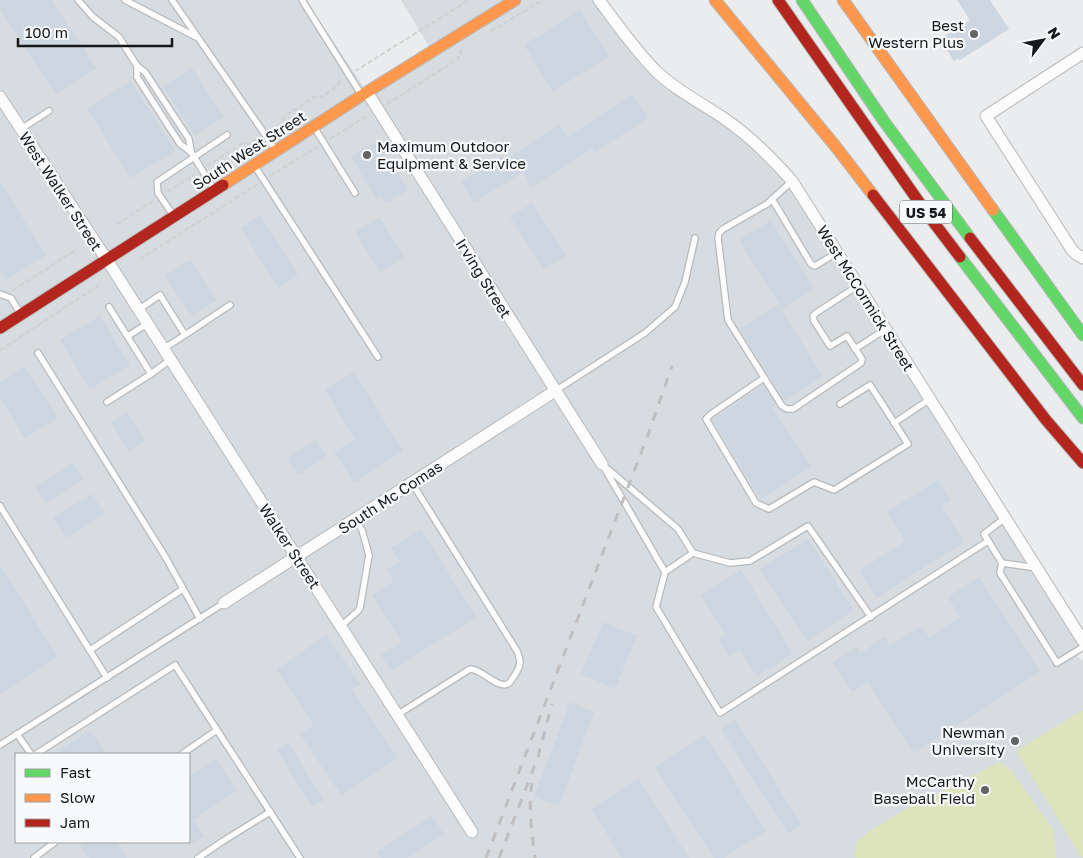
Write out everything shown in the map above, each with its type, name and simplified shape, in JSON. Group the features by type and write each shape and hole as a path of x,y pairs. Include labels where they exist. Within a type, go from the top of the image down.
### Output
{"main road":[{"name":"South West Street","path":"0,328 364,94 515,0"},
{"path":"715,0 836,147 1046,420 1083,463"},
{"name":"US 54","path":"778,0 928,215 1083,418"},
{"name":"US 54","path":"802,0 883,120 1008,290 1083,385"},
{"path":"843,0 1083,335"}],"street":[{"name":"West McCormick Street","path":"599,0 623,33 657,72 723,118 763,149 792,181 1083,641"},
{"path":"1082,257 1072,250 986,116 1083,53"},
{"name":"Irving Street","path":"364,94 378,110 602,464"},
{"name":"West Walker Street","path":"0,97 106,260"},
{"name":"Walker Street","path":"106,260 472,832"},
{"name":"South Mc Comas","path":"224,603 555,391"}],"lane":[{"path":"78,0 93,17 119,37 137,66 146,72 189,139 192,154"},
{"path":"125,0 198,38"},
{"path":"172,0 276,151"},
{"path":"302,0 349,74 364,94"},
{"path":"137,66 137,77 180,144 192,154 214,190"},
{"path":"21,129 49,111"},
{"path":"314,126 355,192"},
{"path":"174,217 160,196 157,182 192,154 228,135"},
{"path":"254,165 378,357"},
{"path":"792,181 767,204 724,229 719,233 718,238 728,320 782,406 787,409 793,408 861,363 862,360 847,336 830,346 814,321 813,316 816,312 859,285"},
{"path":"772,199 811,264 815,266 838,252"},
{"path":"555,391 645,333 675,307 685,282 695,238"},
{"path":"2,294 11,298 21,314"},
{"path":"138,310 160,295 185,335"},
{"path":"163,348 230,305"},
{"path":"109,307 151,374"},
{"path":"128,336 147,324"},
{"path":"856,349 886,329"},
{"path":"38,354 166,558 200,619"},
{"path":"107,402 170,360"},
{"path":"764,378 710,414 706,419 756,503 764,508 769,509 814,482 834,490 908,444 870,385 840,404"},
{"path":"894,423 930,399"},
{"path":"602,464 678,529 693,553 730,562 750,561 808,526 871,617"},
{"path":"602,464 665,572"},
{"path":"397,715 470,669 475,669 498,684 508,684 521,663 517,651 412,483"},
{"path":"0,506 107,678"},
{"path":"1005,518 984,534 1002,563 1000,573 1057,664 1083,647"},
{"path":"340,626 360,608 369,555 362,530 355,520"},
{"path":"693,553 665,572 656,607 720,713 988,541"},
{"path":"1002,563 1037,568"},
{"path":"90,650 183,589"},
{"path":"0,745 224,603"},
{"path":"38,753 175,665 300,858"},
{"path":"183,753 217,730"},
{"path":"17,734 30,753"},
{"path":"198,858 270,812"},
{"path":"34,858 54,843"}],"path":[{"path":"117,224 241,144 249,144 280,124 285,116 314,97 322,97 349,74 469,0"},
{"path":"486,34 543,0"},
{"path":"140,259 458,59 461,49 469,44"},
{"path":"2,294 77,249"},
{"path":"0,350 101,284"}],"shaded area":[{"path":"0,0 306,0 367,92 432,51 401,0 597,0 657,72 792,181 1083,649 1077,657 1083,660 1083,858 0,858"}],"green space":[{"path":"1083,710 1083,858 1082,858 1016,751"},
{"name":"McCarthy Baseball Field","path":"1000,762 1010,769 1053,829 1056,858 856,858 854,854 858,841 868,832 903,811"}],"building":[{"path":"0,0 51,0 96,68 56,94 0,9"},
{"name":"Best Western Plus","path":"957,0 990,0 1009,29 960,60 958,58 954,61 940,39 970,20"},
{"path":"580,10 609,56 553,92 524,45"},
{"path":"192,68 224,117 195,136 163,87"},
{"path":"131,81 175,151 131,178 87,109"},
{"path":"633,94 648,118 594,153 592,149 532,187 523,172 474,203 461,182 502,156 504,160 559,125 567,137"},
{"path":"378,141 408,190 386,203 381,196 377,199 351,157 368,145 369,147"},
{"path":"0,182 46,255 6,280 0,271"},
{"path":"532,203 566,256 544,269 510,217"},
{"path":"260,215 298,275 278,288 241,228"},
{"path":"380,217 404,257 380,272 355,232"},
{"path":"771,220 814,289 782,309 739,240"},
{"path":"190,260 216,300 192,316 165,276"},
{"path":"778,305 823,376 784,400 740,329"},
{"path":"100,316 130,365 90,389 60,340"},
{"path":"25,366 58,418 25,438 0,398 0,382"},
{"path":"354,372 403,451 354,483 334,452 355,439 325,390"},
{"path":"763,385 776,405 773,408 811,467 761,499 712,420"},
{"path":"127,412 145,441 129,451 111,422"},
{"path":"316,440 327,456 298,475 287,458"},
{"path":"73,463 83,479 46,503 36,487"},
{"path":"938,480 951,500 941,506 964,542 877,598 859,571 905,541 887,512"},
{"path":"92,494 105,514 66,538 53,518"},
{"path":"421,529 476,617 391,671 381,655 402,642 372,595 394,581 387,569 400,562 391,548"},
{"path":"808,539 854,610 807,641 760,569"},
{"path":"0,565 58,657 0,694"},
{"path":"741,570 793,654 757,676 740,650 729,656 718,639 726,635 701,595"},
{"path":"979,577 1040,672 914,753 868,682 852,692 833,662 857,647 861,653 884,637 890,646 921,626 929,637 960,617 948,597"},
{"path":"603,622 637,636 615,689 581,674"},
{"path":"327,635 360,684 352,689 398,758 341,795 300,734 314,725 277,669"},
{"path":"570,702 594,712 559,806 534,797"},
{"path":"736,720 802,825 788,834 721,729"},
{"path":"90,730 105,753 56,753"},
{"path":"705,735 766,831 724,858 714,858 655,767"},
{"path":"288,743 324,800 312,807 277,750"},
{"path":"216,759 237,791 193,820 204,836 193,843 190,838 190,776"},
{"path":"638,779 689,858 622,858 591,809"},
{"path":"432,816 444,834 407,858 381,858 377,852"},
{"path":"83,843 117,843 127,858 89,858 80,845"}],"railway":[{"path":"486,858 648,435 672,366"},
{"path":"499,858 538,757 552,704"},
{"path":"532,783 530,811 535,858"}],"traffic: fast":[{"path":"802,0 883,120 970,238"},
{"path":"993,210 1083,335"},
{"path":"960,257 1083,418"}],"traffic: slow":[{"path":"223,185 515,0"},
{"path":"715,0 873,195"},
{"path":"843,0 993,210"}],"traffic: jam":[{"path":"778,0 928,215 960,257"},
{"path":"0,328 223,185"},
{"path":"873,195 1046,420 1083,463"},
{"path":"970,238 1083,385"}],"place":[{"name":"Best Western Plus","path":"974,34"},
{"name":"Maximum Outdoor Equipment & Service","path":"367,155"},
{"name":"Newman University","path":"1015,741"},
{"name":"McCarthy Baseball Field","path":"985,790"}]}
